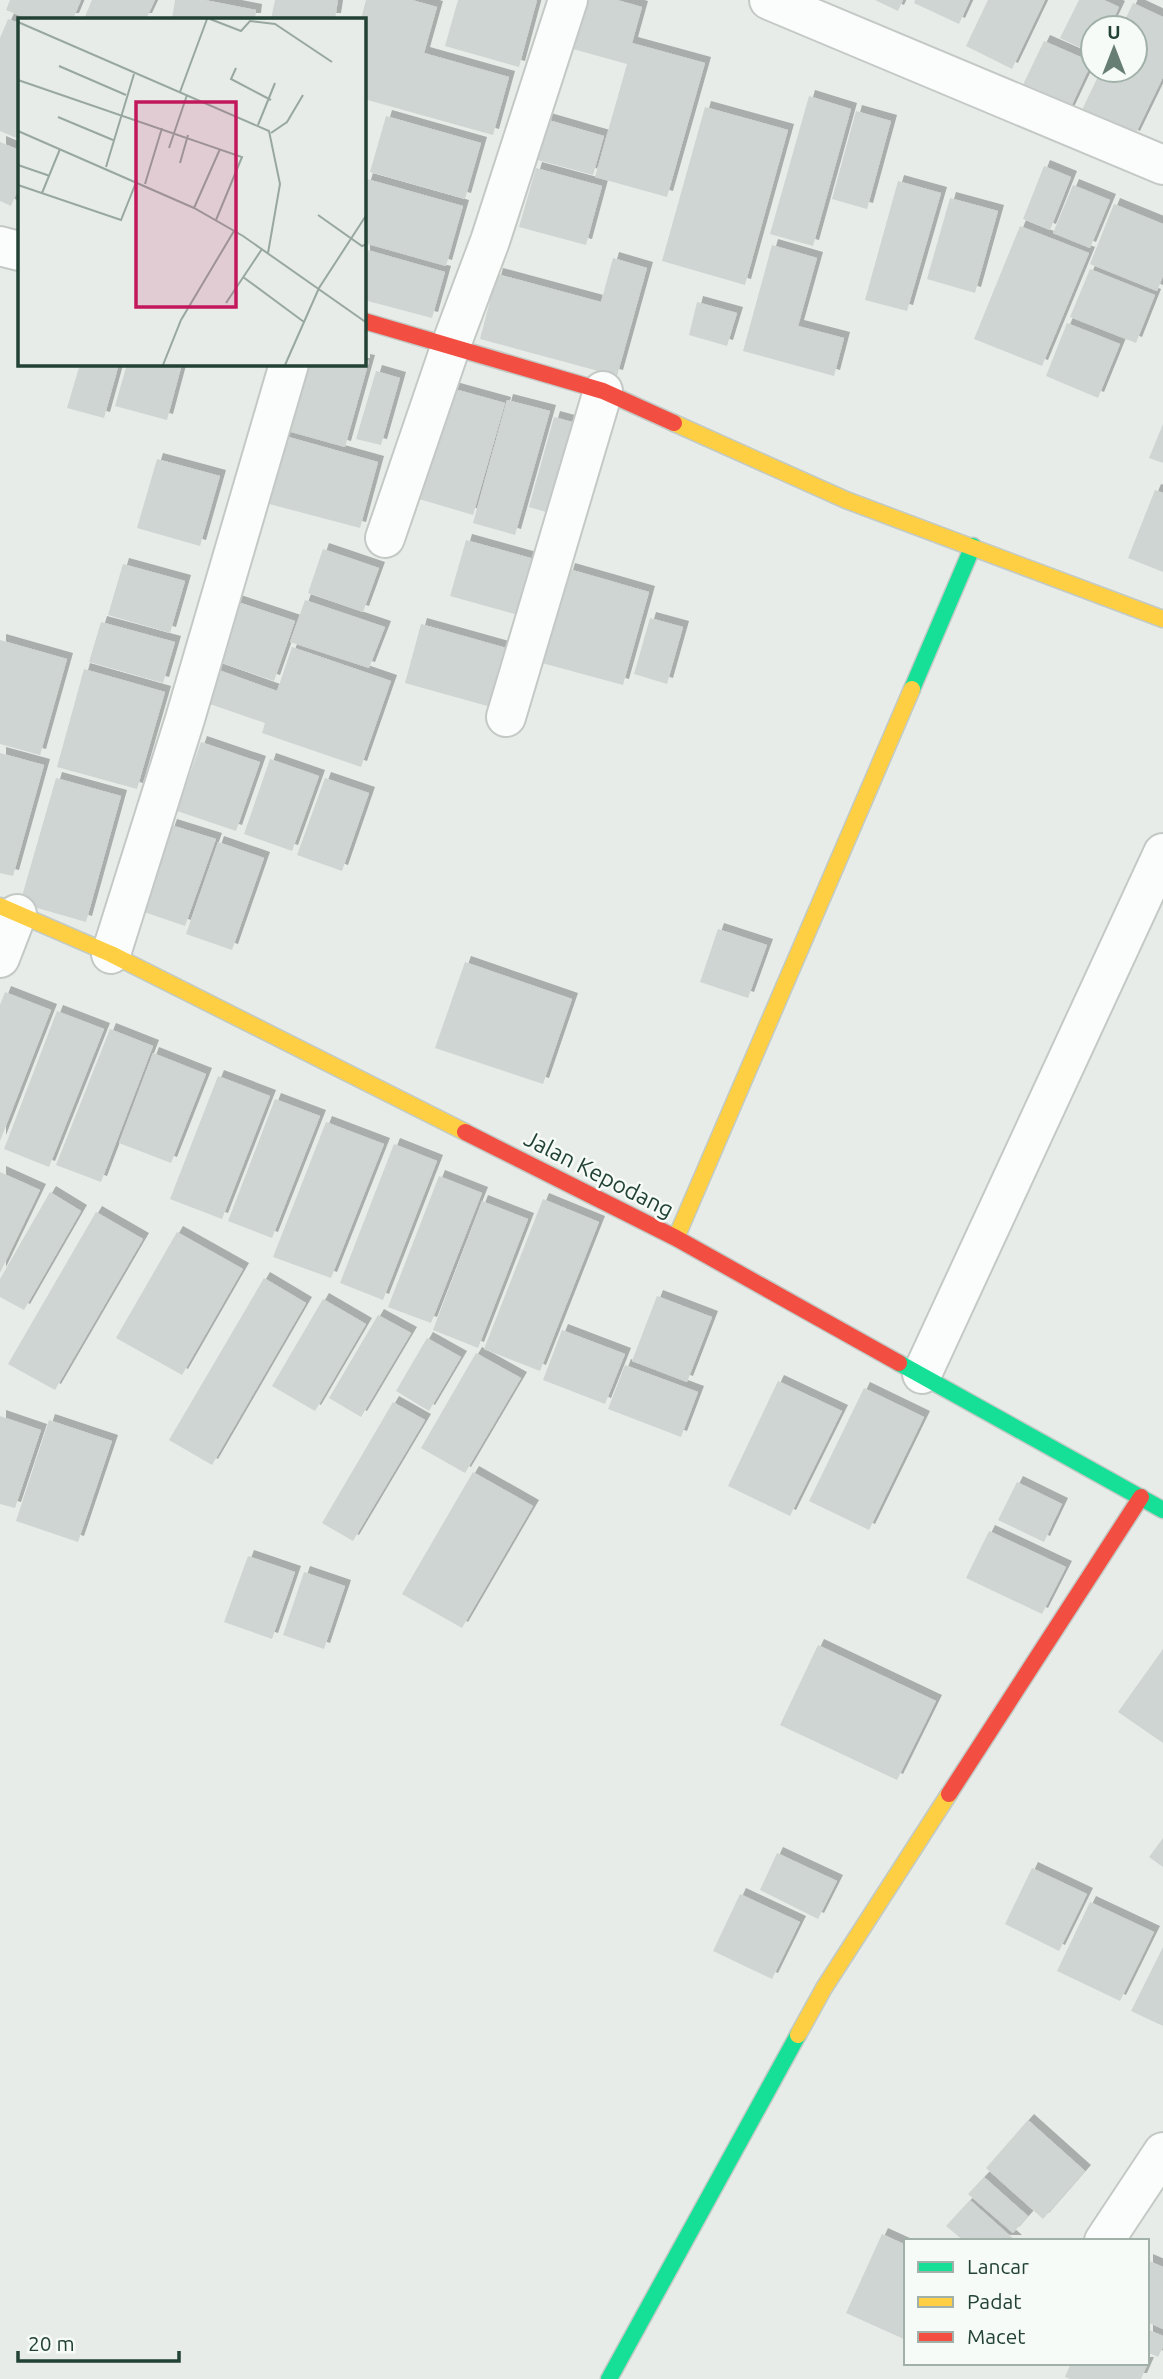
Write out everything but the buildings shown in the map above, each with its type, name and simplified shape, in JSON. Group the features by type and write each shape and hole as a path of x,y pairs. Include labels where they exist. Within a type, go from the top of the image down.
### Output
{"street":[{"path":"384,538 490,241 568,0"},
{"path":"769,0 1163,165"},
{"path":"0,246 18,251"},
{"path":"366,322 603,391 846,500 1163,619"},
{"path":"111,954 185,719 288,366"},
{"path":"506,718 603,391"},
{"path":"676,1238 973,546"},
{"path":"922,1374 1163,853"},
{"path":"0,958 9,910"},
{"name":"Jalan Kepodang","path":"9,910 111,954 676,1238 1163,1510"},
{"path":"609,2379 824,1987 1141,1497"},
{"path":"1105,2239 1163,2152"}],"traffic: fast":[{"path":"912,689 973,546"},
{"path":"899,1363 1163,1510"},
{"path":"609,2379 798,2035"}],"traffic: slow":[{"path":"674,423 846,500 1163,619"},
{"path":"676,1238 912,689"},
{"path":"0,906 111,954 465,1132"},
{"path":"798,2035 824,1988 949,1794"}],"traffic: jam":[{"path":"366,322 603,391 674,423"},
{"path":"465,1132 676,1238 899,1363"},
{"path":"949,1794 1141,1497"}]}
